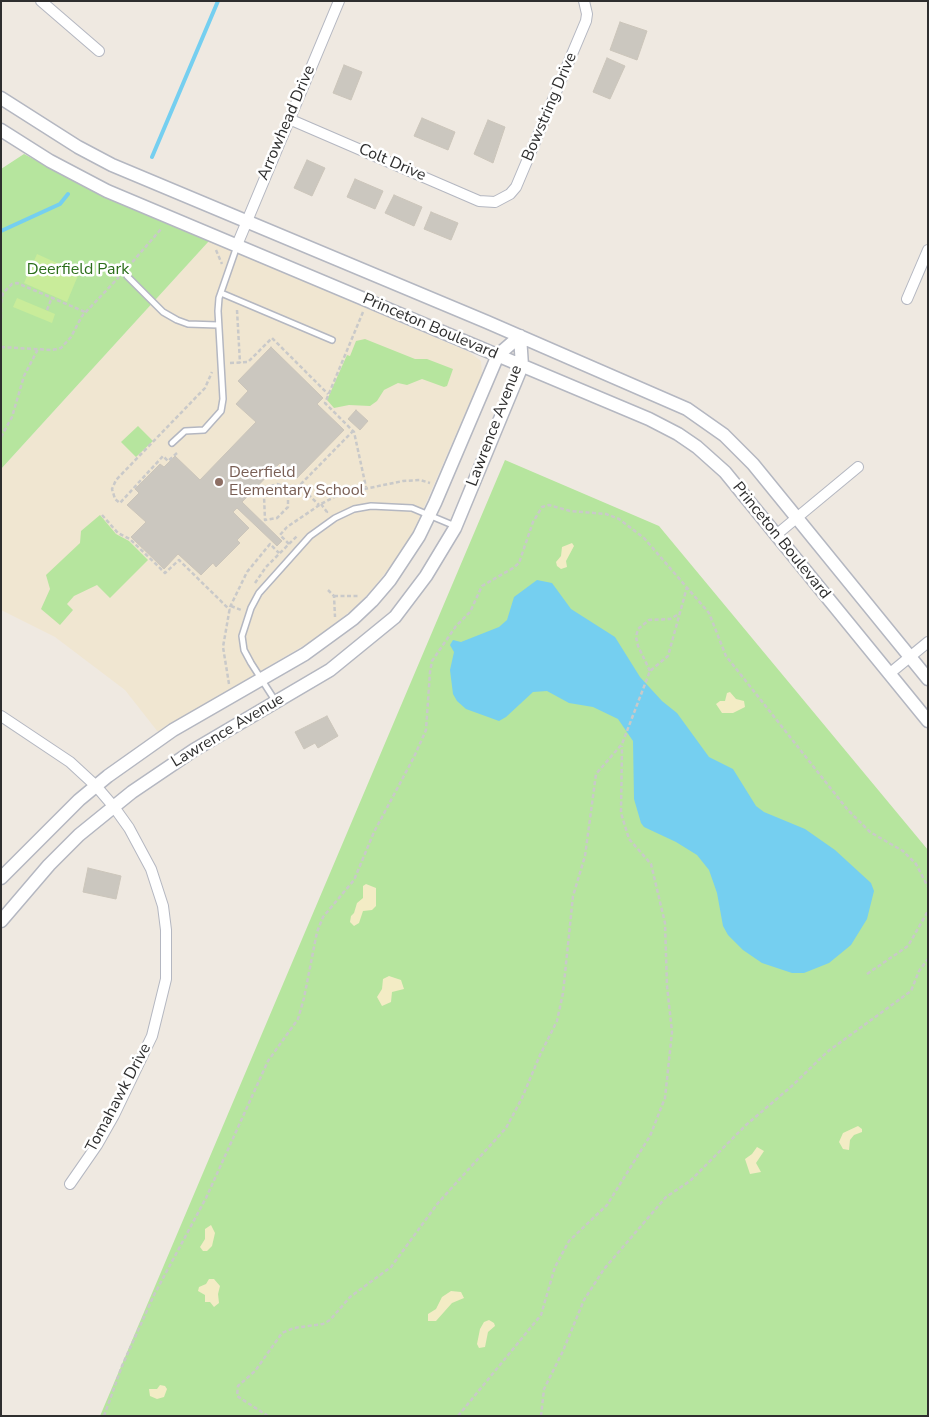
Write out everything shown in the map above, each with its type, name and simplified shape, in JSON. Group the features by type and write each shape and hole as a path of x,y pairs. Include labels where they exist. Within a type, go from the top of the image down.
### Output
{"street":[{"path":"41,1 99,51"},
{"name":"Arrowhead Drive","path":"237,245 339,1"},
{"name":"Bowstring Drive","path":"495,202 510,194 516,186 586,21 587,14 584,1"},
{"name":"Princeton Boulevard","path":"1,98 78,147 112,164 520,336 693,412 740,450 928,679"},
{"name":"Colt Drive","path":"289,119 479,201 495,202"},
{"name":"Princeton Boulevard","path":"1,130 50,161 107,191 649,419 678,434 697,447 725,472 928,721"},
{"path":"907,299 928,250"},
{"name":"Lawrence Avenue","path":"1,878 47,830 96,786 173,730 306,654 353,619 390,580 407,556 429,515 498,356 520,336"},
{"name":"Lawrence Avenue","path":"1,921 49,865 114,807 158,772 350,656 395,617 426,576 455,526 522,366 520,336"},
{"path":"776,535 858,467"},
{"path":"889,674 928,642"},
{"name":"Tomahawk Drive","path":"1,716 48,746 96,786 114,807 141,848 158,887 166,930 166,979 152,1036 143,1058 97,1146 70,1184"}],"lane":[{"path":"172,443 185,431 204,430 221,412 223,399 218,311 221,293 237,245"},
{"path":"127,276 163,312 177,320 188,324 218,325"},
{"path":"221,293 332,340"},
{"path":"276,702 244,650 242,636 245,624 259,593 310,536 335,518 354,509 371,506 406,507 455,526"}],"path":[{"path":"1,347 52,350 61,348 71,337 86,312 163,226"},
{"path":"216,249 222,263 219,272"},
{"path":"1,303 3,293 12,284 17,283 86,312"},
{"path":"47,310 52,297"},
{"path":"240,301 236,310 240,363"},
{"path":"1,308 1,321"},
{"path":"363,311 324,403 353,431 366,487"},
{"path":"221,364 248,362 272,338 328,394"},
{"path":"1,436 12,417 24,376 38,349"},
{"path":"177,453 168,461 163,456 120,504 115,499 112,489 116,480 205,388 211,377 211,364"},
{"path":"288,487 288,507 277,518 266,520 265,491 272,484 288,487 293,489 299,486 353,431"},
{"path":"288,544 280,535 319,505 340,494 366,487 420,480 431,484"},
{"path":"299,486 319,505"},
{"path":"104,1416 122,1366 154,1295 206,1198 268,1061 298,1019 317,932 323,917 354,880 374,832 426,730 432,661 456,626 470,612 479,590 486,583 514,568 519,563 538,511 546,505 570,512 595,512 619,519 644,538 688,587 714,622 726,656 847,809 870,832 902,850 916,864 928,886"},
{"path":"102,514 118,533 130,539 165,573 179,560 230,610"},
{"path":"229,686 223,647 230,610 247,572 270,544 279,553"},
{"path":"458,1416 542,1315 555,1267 569,1242 607,1205 650,1136 665,1098 672,1032 667,986 665,923 651,864 629,839 621,813 623,742 650,671 668,656 688,587"},
{"path":"328,590 334,596 336,619"},
{"path":"334,596 360,596"},
{"path":"650,671 638,646 636,638 638,629 649,620 670,618 679,614"},
{"path":"268,1416 237,1396 238,1386 256,1371 282,1333 294,1328 322,1324 330,1320 350,1298 391,1267 438,1203 506,1128 522,1098 540,1054 557,1022 573,896 586,856 596,774 623,742"},
{"path":"867,974 908,946 928,911"},
{"path":"541,1416 544,1389 563,1351 584,1300 604,1269 666,1198 690,1181 746,1124 793,1085 827,1052 910,991 919,971 928,959"}],"shaded area":[{"name":"Deerfield Elementary School","path":"209,241 469,352 481,361 482,375 413,532 401,553 370,592 353,609 318,637 158,732 125,690 55,637 1,610 1,469"}],"green space":[{"name":"Deerfield Park","path":"24,154 110,199 209,241 1,469 1,169"},
{"path":"37,254 79,273 67,302 24,283"},
{"path":"17,298 55,314 52,323 13,307"},
{"path":"365,339 415,359 427,359 453,369 447,386 444,387 422,379 407,385 398,383 384,390 377,401 370,406 349,405 334,408 327,400 347,355 350,356 356,341"},
{"path":"138,426 153,441 136,457 121,442"},
{"path":"505,460 659,526 928,850 928,1416 100,1416"},
{"path":"100,515 116,534 129,541 148,560 110,598 97,585 74,596 67,604 73,610 60,625 41,609 50,589 46,575 80,543 81,531"}],"sand":[{"path":"572,543 574,546 566,561 567,567 561,569 557,566 556,562 561,556 562,547"},
{"path":"730,692 736,699 744,701 745,707 733,713 722,713 716,704 720,701 725,701 727,693"},
{"path":"366,884 376,888 376,906 372,910 363,911 359,923 354,926 350,922 351,916 357,903 363,898 363,886"},
{"path":"389,976 401,980 404,989 392,992 391,1002 382,1006 377,997 382,989 383,979"},
{"path":"858,1126 862,1129 862,1132 854,1135 850,1140 849,1150 843,1149 839,1142 843,1133"},
{"path":"757,1147 764,1151 756,1163 761,1172 750,1174 745,1159"},
{"path":"211,1225 215,1233 212,1246 207,1251 203,1251 200,1247 205,1239 205,1229"},
{"path":"209,1279 214,1279 220,1286 218,1294 219,1303 214,1307 210,1302 205,1302 205,1295 198,1291 199,1287 206,1284"},
{"path":"451,1291 461,1292 464,1298 452,1303 436,1321 428,1321 428,1314 436,1309 442,1297"},
{"path":"489,1320 495,1326 488,1332 485,1347 479,1348 477,1344 480,1329 484,1322"},
{"path":"160,1385 165,1386 167,1389 164,1397 157,1399 150,1396 149,1389 157,1389"}],"water":[{"path":"537,580 552,583 571,609 615,637 640,677 662,701 677,713 709,757 733,769 756,806 764,812 805,829 835,850 871,883 874,891 867,919 851,945 829,963 804,973 792,973 762,963 743,950 728,935 723,926 717,893 709,870 697,855 676,842 644,827 641,823 634,799 633,741 618,719 593,707 569,703 547,691 533,692 499,721 466,709 457,701 453,694 450,670 454,652 450,645 453,640 461,642 499,627 507,620 514,597"}],"building":[{"path":"620,22 647,31 637,60 610,50"},
{"path":"607,58 625,66 610,99 593,92"},
{"path":"344,65 362,72 351,100 333,93"},
{"path":"422,118 455,132 448,150 414,136"},
{"path":"488,120 505,127 493,163 474,154"},
{"path":"307,160 325,168 312,196 294,188"},
{"path":"355,179 383,191 375,209 347,197"},
{"path":"394,195 422,207 414,226 385,213"},
{"path":"431,212 458,223 451,240 424,229"},
{"path":"271,347 323,398 317,404 344,430 297,478 280,463 242,502 282,541 277,546 237,508 233,512 249,528 237,540 240,543 216,567 213,563 201,575 178,554 164,569 131,537 146,522 127,505 139,493 135,489 160,464 164,467 175,456 200,480 256,422 236,404 248,391 238,381"},
{"path":"356,410 368,421 360,430 348,419"},
{"path":"327,716 338,736 318,748 315,743 304,749 295,732"},
{"path":"88,868 121,876 116,899 83,892"}],"waterway":[{"path":"152,157 218,1"},
{"path":"1,231 60,204 68,194"}],"place":[{"name":"Deerfield Elementary School","path":"219,482"}]}
